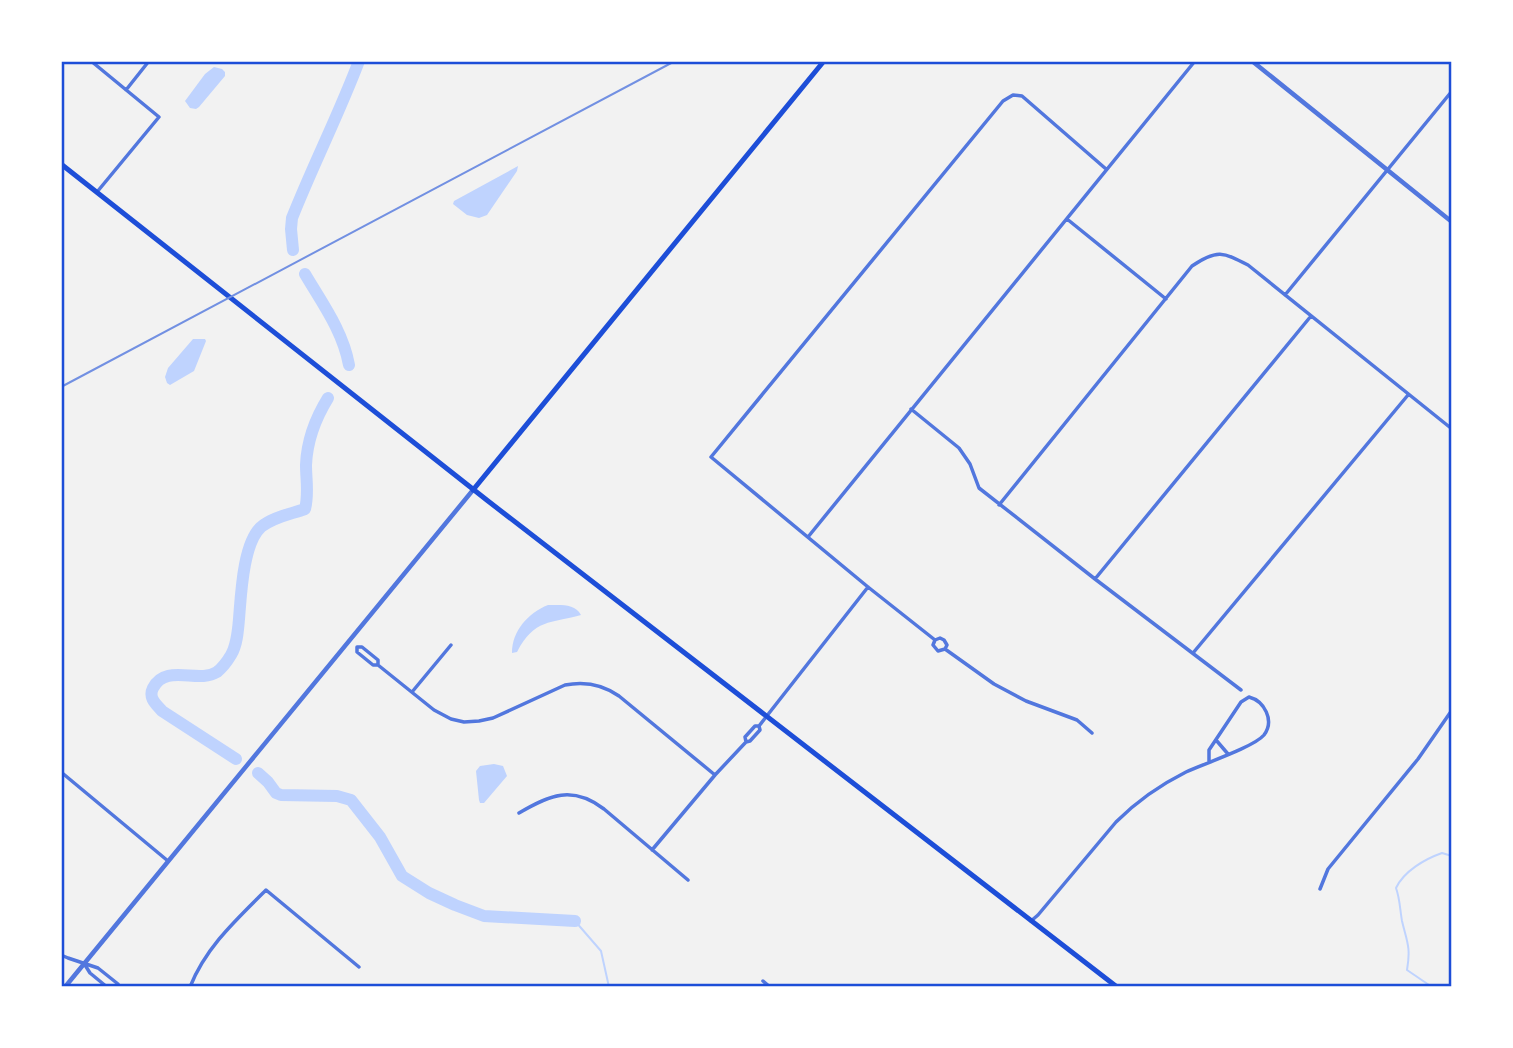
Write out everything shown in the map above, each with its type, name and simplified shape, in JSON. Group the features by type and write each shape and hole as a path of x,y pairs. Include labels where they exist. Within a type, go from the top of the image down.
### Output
{"main road":[{"path":"473,490 824,61"},
{"path":"61,164 473,490 1117,987"}],"street":[{"path":"91,61 159,117 97,192"},
{"path":"126,90 149,61"},
{"path":"808,537 1195,61"},
{"path":"1252,61 1452,222"},
{"path":"1285,295 1452,91"},
{"path":"935,640 711,457 1003,101 1013,95 1022,96 1106,169"},
{"path":"1066,218 1166,299"},
{"path":"999,505 1192,266 1206,256 1227,254 1248,265 1452,429"},
{"path":"1095,579 1311,316"},
{"path":"1194,653 1408,395"},
{"path":"911,410 959,448 971,464 979,488 999,505 1241,690"},
{"path":"65,987 473,490"},
{"path":"652,850 746,742 745,737 766,718 868,587"},
{"path":"349,640 357,647 362,647 377,660 378,665 439,714 458,721 472,722 493,718 565,685 595,684 619,695 715,775"},
{"path":"935,640 944,640 947,645 945,649 940,652 936,650 933,645 935,640"},
{"path":"412,692 451,645"},
{"path":"945,649 994,684 1026,701 1077,720 1092,733"},
{"path":"1031,921 1129,809 1172,779 1258,740 1264,735 1268,727 1268,717 1265,707 1257,699 1249,697 1241,702 1209,750 1209,762"},
{"path":"1320,889 1328,869 1418,759 1452,710"},
{"path":"1216,740 1228,754"},
{"path":"61,772 168,861"},
{"path":"519,813 553,796 582,797 604,809 688,880"},
{"path":"190,987 218,939 265,890 359,967"},
{"path":"61,955 98,968 119,987"},
{"path":"84,963 90,974 107,987"},
{"path":"763,981 770,987"}],"water":[{"path":"214,67 222,69 225,76 199,107 190,108 185,101 205,74"},
{"path":"518,166 487,215 479,218 467,215 453,204 454,201"},
{"path":"193,339 206,341 194,371 170,385 165,377 168,368"},
{"path":"548,605 575,608 581,615 544,624 530,633 517,652 512,653 518,630 534,613"},
{"path":"480,766 503,766 507,776 484,803 480,803 476,771"}],"waterway":[{"path":"293,250 292,218 359,61"},
{"path":"305,274 337,329 349,365"},
{"path":"236,759 162,711 151,695 153,688 166,677 209,675 217,672 231,655 237,638 244,570 250,545 261,527 277,518 305,509 308,447 328,398"},
{"path":"258,773 281,795 337,796 351,800 380,837 402,876 429,893 484,916 575,921"},
{"path":"1432,987 1407,970 1408,945 1396,888 1404,876 1422,862 1442,853 1452,856"},
{"path":"575,921 601,951 609,987"}],"railway":[{"path":"61,387 675,61"}]}
